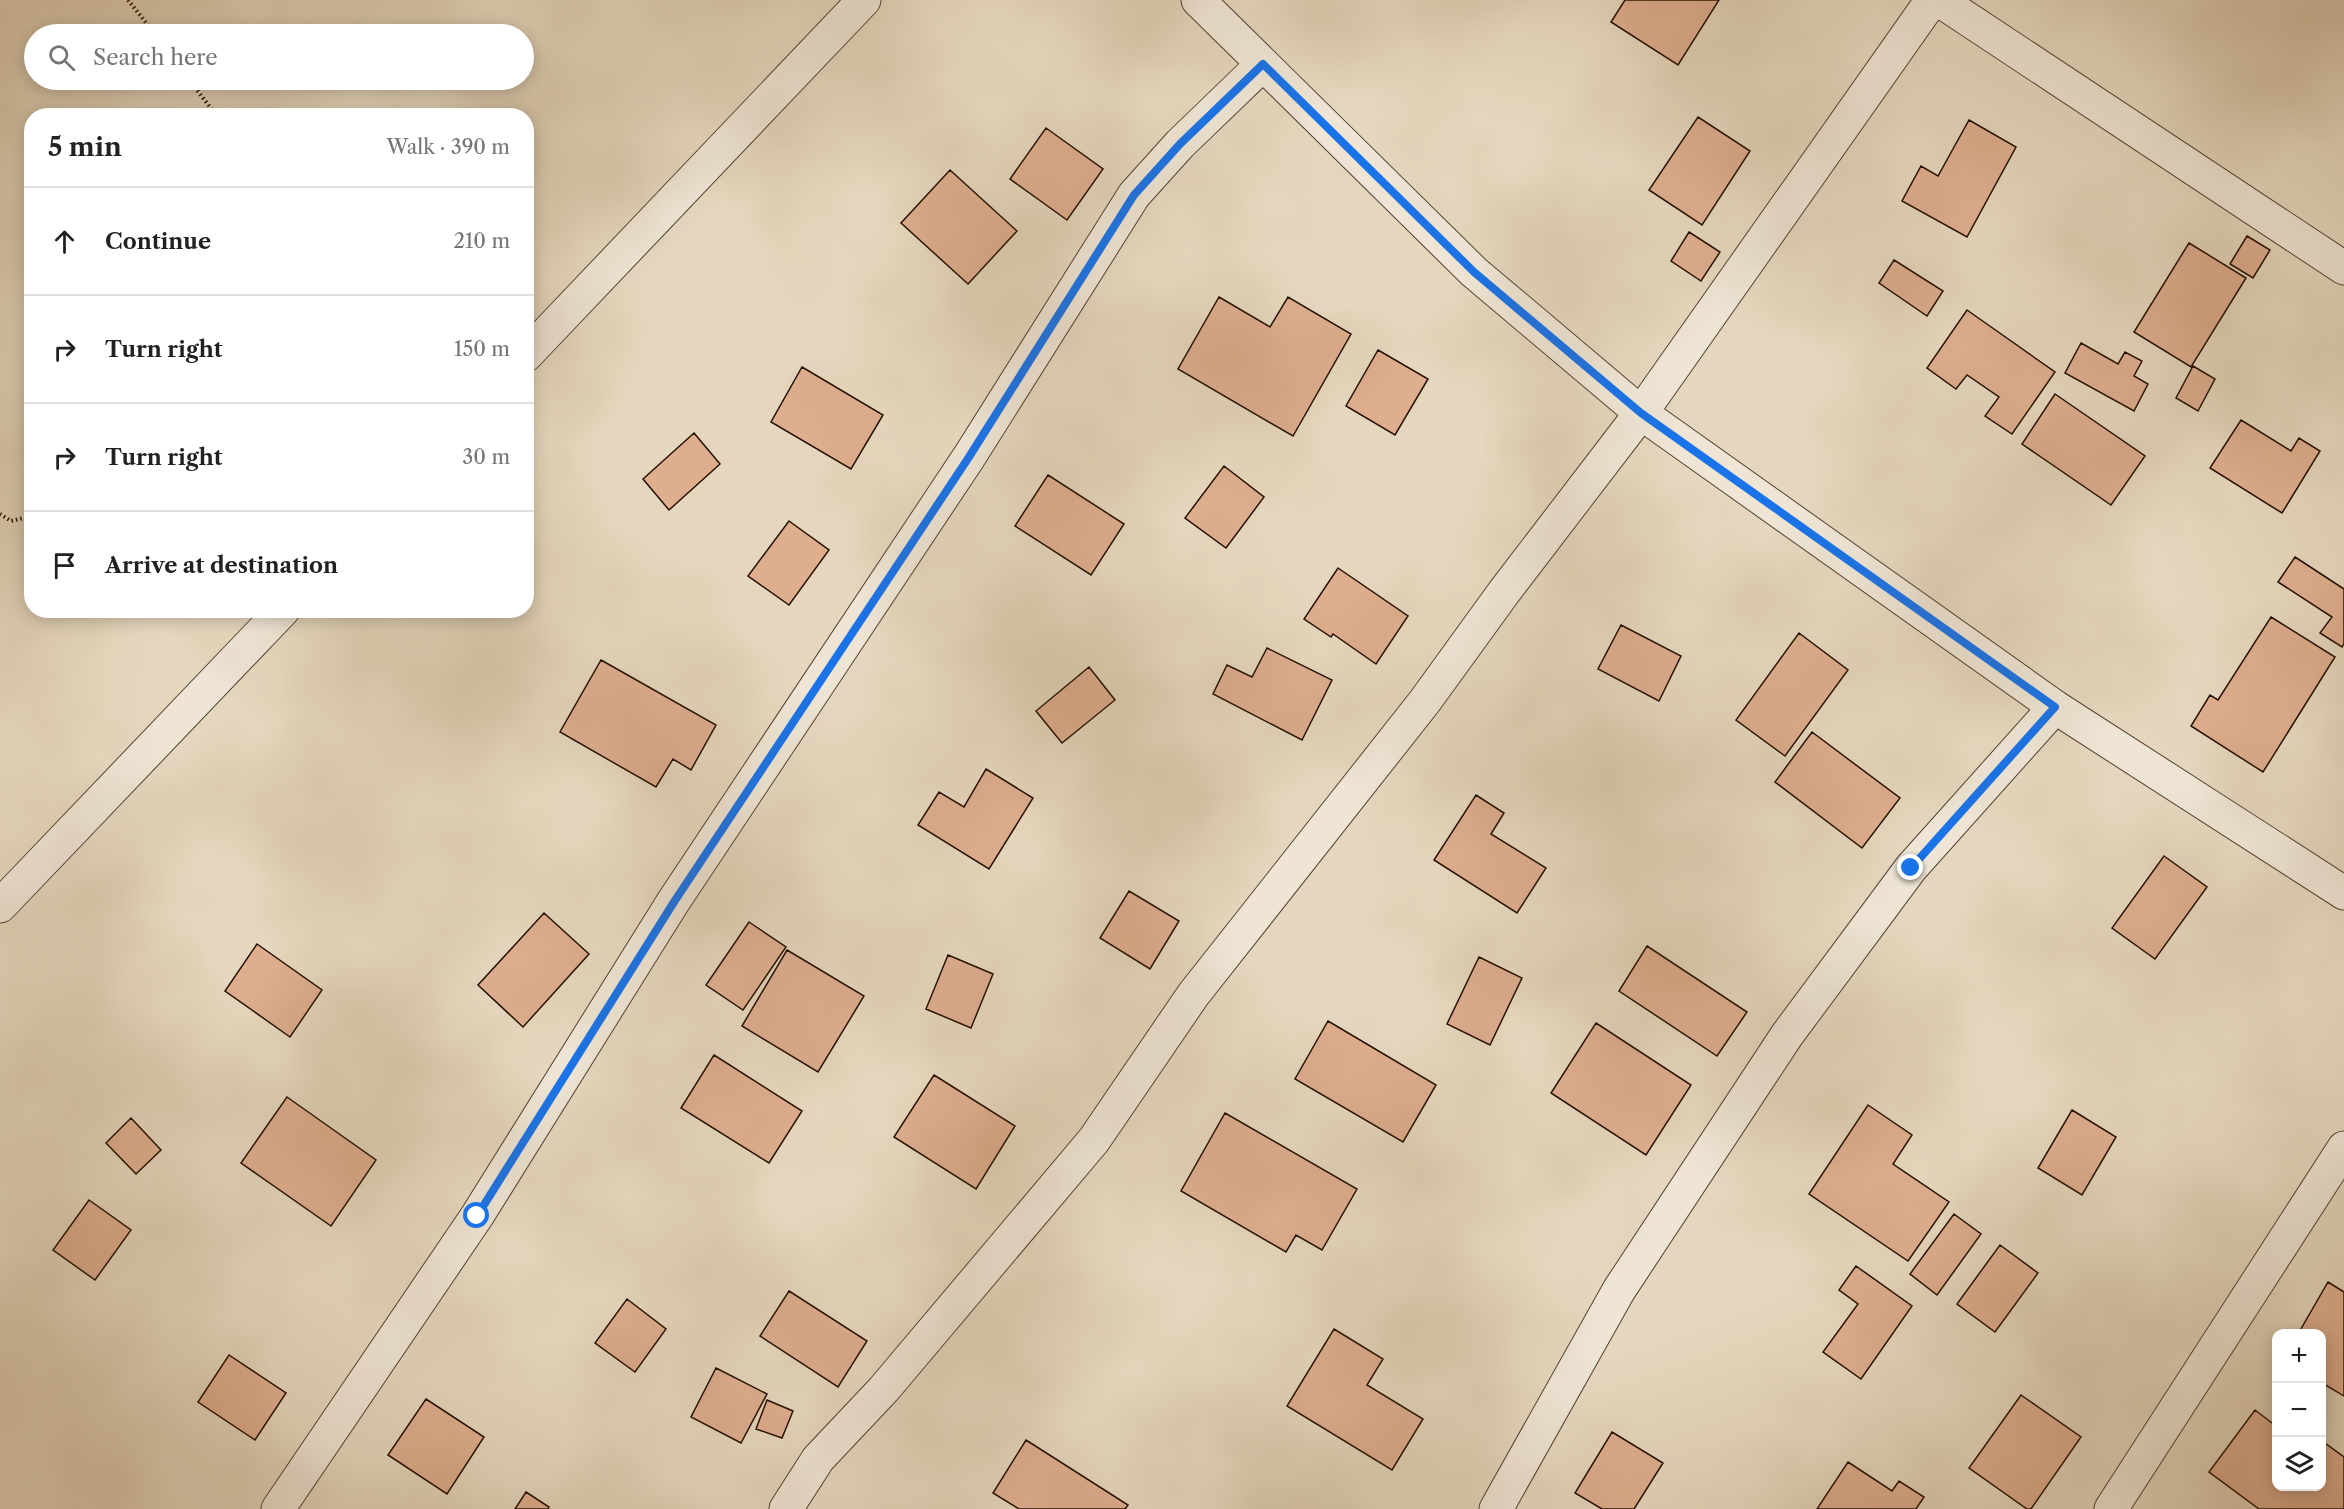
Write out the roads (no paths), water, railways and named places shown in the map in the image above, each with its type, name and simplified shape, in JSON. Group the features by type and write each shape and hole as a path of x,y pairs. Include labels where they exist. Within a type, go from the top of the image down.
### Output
{"street":[{"path":"534,347 864,0"},
{"path":"1198,0 1474,272 1641,413 2055,707 2344,893"},
{"path":"786,1509 818,1459 884,1389 1094,1140 1193,995 1425,701 1504,592 1641,413 1932,0"},
{"path":"1939,0 2344,267"},
{"path":"278,1509 477,1216 674,902 969,457 1134,195 1180,144 1263,64"},
{"path":"0,906 275,618"},
{"path":"1496,1509 1619,1290 1787,1035 1911,868 2055,707"},
{"path":"2111,1509 2344,1148"}]}
